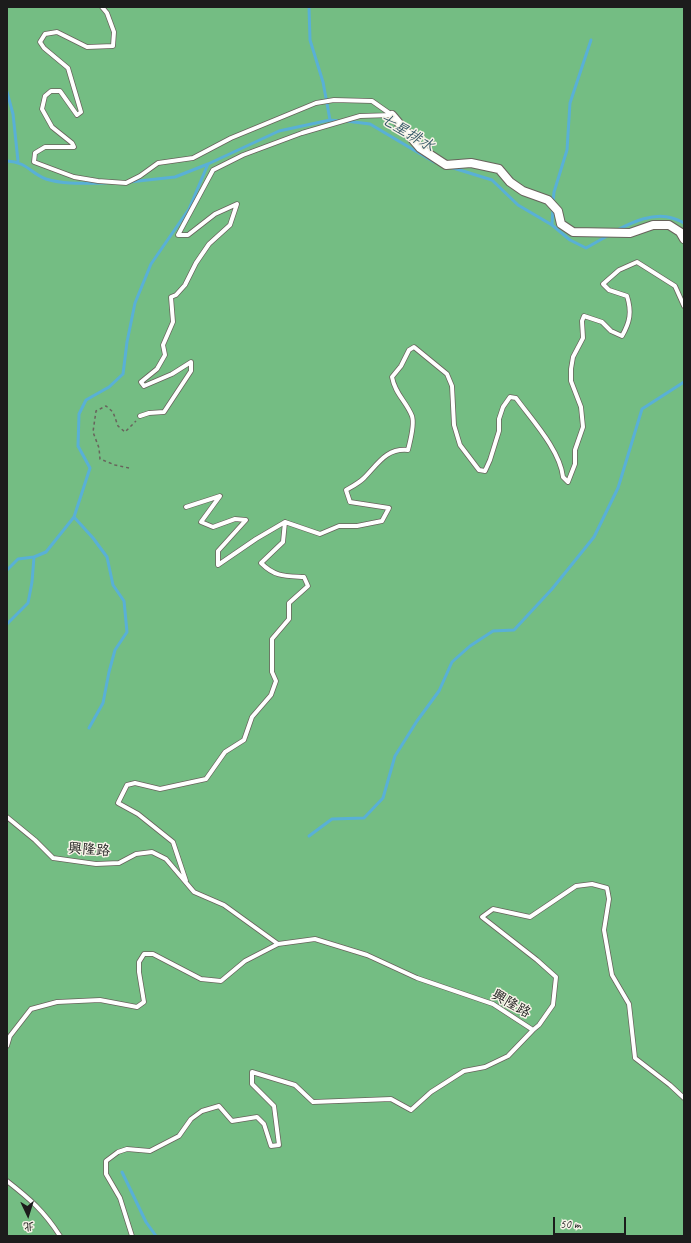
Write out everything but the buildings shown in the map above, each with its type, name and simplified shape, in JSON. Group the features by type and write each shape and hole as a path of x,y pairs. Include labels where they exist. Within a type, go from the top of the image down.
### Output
{"street":[{"path":"392,115 420,148 446,165 471,163 498,169 510,182 523,191 548,200 558,211 561,224 573,232 630,233 653,226 669,225 680,232 684,240"}],"lane":[{"path":"102,7 107,13 114,32 113,46 87,47 57,32 45,34 40,42 44,48 68,68 81,112 78,115 60,91 51,91 45,96 42,109 52,127 72,143 74,147 45,146 35,153 34,162 74,177 98,181 126,183 140,176 158,163 193,158 230,138 316,103 334,100 372,101 392,115"},
{"path":"140,416 149,412 164,412 191,371 191,362 172,374 144,386 141,382 157,369 164,355 163,345 173,322 170,297 176,295 185,285 196,263 209,244 230,225 237,204 215,214 188,235 178,235 213,170 243,155 302,133 360,116 392,115"},
{"path":"186,507 220,496 201,522 213,527 235,519 246,520 218,551 218,565 256,539 285,522 320,534 339,526 357,526 382,521 389,508 350,502 346,490 358,483 387,454 399,449 408,450 412,435 412,417 394,386 392,377 401,366 409,350 414,347 447,374 452,386 454,425 460,445 479,470 485,471 490,460 499,431 499,419 503,407 510,397 516,398 548,442 559,460 563,477 568,482 575,464 575,450 583,427 580,408 571,381 573,357 583,338 582,321 584,316 602,322 611,331 622,336 629,323 630,306 627,296 609,290 603,284 619,270 637,262 675,286 684,306"},
{"path":"186,883 173,842 138,814 118,803 127,785 135,784 160,789 206,779 225,752 244,740 252,717 271,695 276,681 272,672 272,640 289,619 289,603 308,586 304,577 280,576 269,571 261,563 283,542 285,522"},
{"name":"興隆路","path":"7,817 35,840 53,858 96,864 119,863 136,854 152,852 166,859 194,892 224,905 278,944 315,939 367,955 417,978 492,1004 533,1030 539,1025 553,1005 556,977 537,960 482,917 493,909 530,917 576,886 592,884 607,888 609,898 604,930 612,975 629,1004 635,1058 670,1085 684,1098"},
{"path":"7,1046 10,1036 31,1009 57,1002 100,1000 137,1007 144,1002 139,972 139,962 144,954 153,954 201,979 221,981 246,961 278,944"},
{"path":"132,1236 120,1198 106,1174 106,1161 118,1152 128,1149 150,1151 179,1136 191,1119 202,1111 219,1106 232,1121 257,1118 264,1124 271,1146 279,1145 274,1106 252,1084 252,1072 295,1085 313,1102 391,1099 412,1110 430,1092 464,1071 485,1067 508,1056 533,1030"},
{"path":"7,1181 36,1204 60,1236"}],"path":[{"path":"129,468 115,465 100,459 99,448 93,432 96,411 106,406 113,412 118,426 125,432 140,416"}],"green space":[{"path":"7,7 684,7 684,1236 7,1236"}],"waterway":[{"path":"309,7 310,40 323,82 330,120"},
{"path":"553,202 554,192 567,150 570,103 591,40"},
{"path":"7,92 13,114 18,161"},
{"name":"七星排水","path":"129,182 175,177 208,164 279,131 330,120 340,121"},
{"name":"七星排水","path":"346,121 370,124 434,162"},
{"name":"七星排水","path":"7,161 19,163 41,177 54,181 106,183"},
{"path":"7,624 28,603 32,582 34,557 46,552 74,517 90,468 78,446 79,414 86,400 109,387 123,374 127,342 135,303 151,264 189,209 208,164"},
{"name":"七星排水","path":"450,167 492,180 518,205 552,225 570,240 586,248 609,235"},
{"path":"552,225 553,208"},
{"name":"七星排水","path":"617,230 637,221 658,216 665,216 684,223"},
{"path":"309,836 332,819 364,818 383,798 395,756 417,721 439,691 452,662 470,646 493,631 514,630 552,589 594,537 618,488 642,409 684,382"},
{"path":"74,517 93,538 107,557 113,585 124,601 127,632 115,650 103,703 89,728"},
{"path":"7,570 18,559 34,557"},
{"path":"122,1172 146,1222 156,1236"}]}
